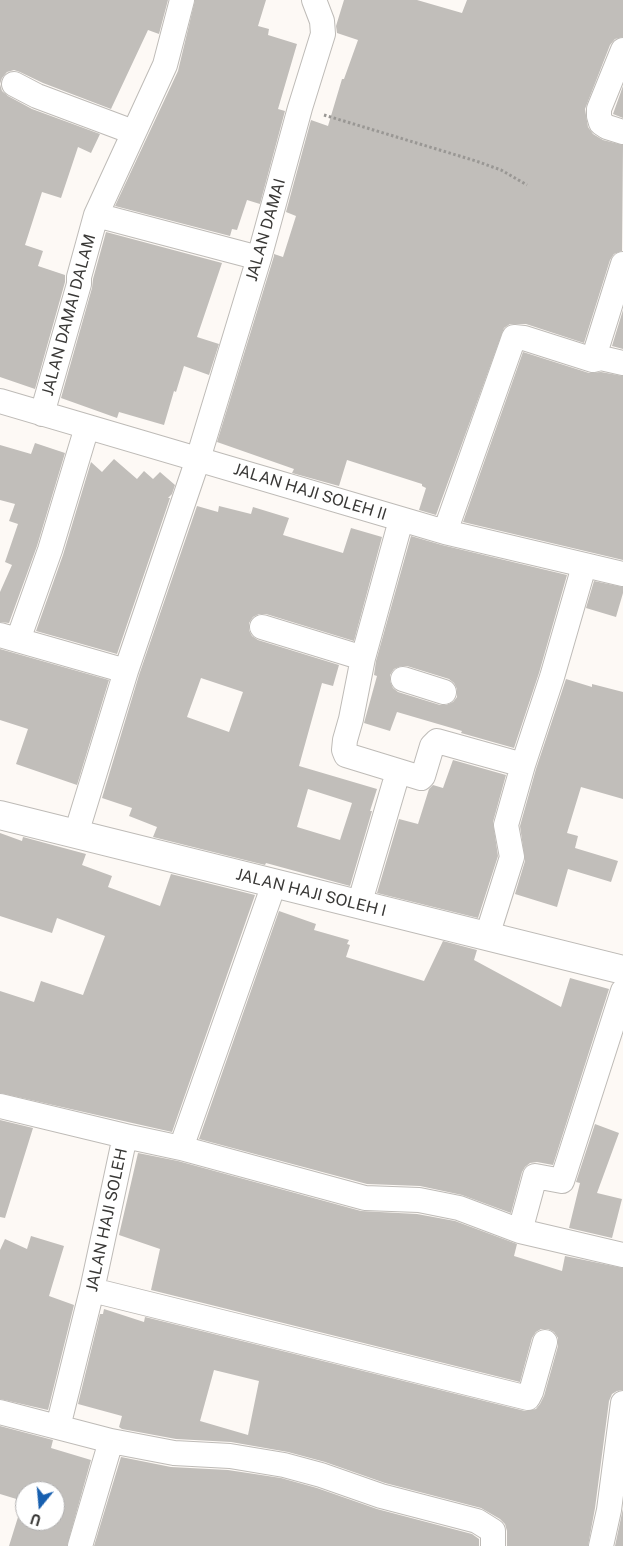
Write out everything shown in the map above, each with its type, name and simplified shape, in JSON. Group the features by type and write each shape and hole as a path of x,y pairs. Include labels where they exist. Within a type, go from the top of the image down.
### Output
{"street":[{"name":"JALAN DAMAI DALAM","path":"42,414 79,284 79,277 96,215 165,65 182,0"},
{"name":"JALAN DAMAI","path":"76,834 126,671 198,459 259,258 300,108 324,34 322,21 314,0"},
{"path":"623,50 599,109 599,116 601,123 607,127 623,132"},
{"path":"14,84 37,96 134,132"},
{"name":"JALAN DAMAI DALAM","path":"96,215 259,258"},
{"path":"593,360 623,264"},
{"path":"445,532 514,337 524,338 593,360 601,358 623,363"},
{"name":"JALAN HAJI SOLEH II","path":"0,401 401,520 623,574"},
{"path":"87,427 50,550 9,638 126,671"},
{"path":"401,520 364,658 344,750 346,755 422,778 432,746 437,740 523,765"},
{"path":"487,936 512,857 506,825 584,566"},
{"path":"262,627 364,658"},
{"path":"403,679 444,692"},
{"path":"359,905 398,772"},
{"name":"JALAN HAJI SOLEH I","path":"0,815 623,970"},
{"path":"180,1148 274,884"},
{"path":"520,1231 535,1176 562,1181 623,991"},
{"path":"0,1106 125,1136"},
{"name":"JALAN HAJI SOLEH","path":"58,1427 92,1290 125,1136 180,1148 365,1198 419,1200 459,1208 520,1231 623,1255"},
{"path":"92,1290 528,1398 545,1342"},
{"path":"601,1546 609,1510 622,1403"},
{"path":"0,1412 111,1441 174,1453 230,1456 284,1465 321,1475 381,1496 477,1521 493,1531 494,1546"},
{"path":"80,1546 111,1441"}],"path":[{"path":"300,108 476,161 500,170 527,185"}],"building":[{"path":"0,0 168,0 159,34 148,30 111,109 14,70 7,72 0,84"},
{"path":"195,0 266,0 258,26 269,29 268,35 297,44 278,109 285,111 260,204 247,200 237,230 232,229 230,236 115,206 178,71"},
{"path":"344,0 417,0 462,13 467,0 623,0 623,37 615,39 610,45 585,109 588,127 593,134 603,140 623,145 622,251 614,254 610,260 584,343 526,324 510,324 504,328 436,515 419,510 426,488 422,484 347,460 339,486 292,473 294,469 217,442 274,254 283,257 296,216 286,212 311,120 328,126 342,79 344,79 358,40 337,33 336,26"},
{"path":"0,84 2,91 8,96 32,109 100,134 91,153 78,147 61,198 42,192 25,245 43,251 38,266 65,275 65,282 35,389 0,377"},
{"path":"623,86 623,118 613,114"},
{"path":"106,232 222,263 197,337 219,344 209,375 184,366 164,425 119,412 117,418 61,398"},
{"path":"623,310 623,349 612,346"},
{"path":"523,352 589,373 601,372 623,376 623,560 463,522"},
{"path":"35,443 65,453 37,546 9,623 0,622 0,592 12,565 5,562 18,524 9,521 15,504 0,500 0,445 31,454"},
{"path":"114,459 137,479 144,471 153,479 160,472 175,485 172,494 168,498 170,498 117,654 36,631 63,555 91,462 102,472"},
{"path":"197,506 218,512 219,506 251,514 253,507 289,518 283,535 343,553 351,528 382,537 354,641 266,614 259,614 253,617 249,623 249,630 252,636 258,640 339,665 333,686 322,683 299,766 377,789 350,886 266,863 265,865 153,837 157,827 129,816 132,808 102,798 139,675","holes":["201,678 243,692 229,732 187,717","308,789 352,803 340,840 297,827"]},
{"path":"411,536 567,575 539,673 514,748 397,712 390,731 364,723 377,676 374,675 376,661","holes":["407,666 449,679 457,689 457,697 453,702 440,705 398,692 393,688 390,675 394,669"]},
{"path":"594,581 623,587 616,617 586,608"},
{"path":"0,649 109,680 77,785 16,764 28,729 0,720"},
{"path":"566,679 592,687 592,684 623,692 623,799 581,787 567,833 578,836 575,848 618,861 611,882 568,869 557,907 515,894 525,861 520,826 536,769"},
{"path":"453,760 506,775 493,822 498,856 478,918 377,893 399,819 418,824 429,789 433,785 443,788"},
{"path":"0,833 22,841 23,837 86,854 82,865 112,876 108,887 160,906 171,874 255,895 172,1132 0,1093 0,991 34,1002 41,981 83,995 105,936 57,918 52,933 0,916"},
{"path":"279,911 316,924 314,930 349,940 347,944 350,945 346,957 424,981 443,941 477,950 474,960 561,1007 570,978 609,989 553,1165 537,1162 530,1163 525,1167 511,1213 462,1195 420,1186 367,1184 199,1139"},
{"path":"0,1120 33,1128 5,1218 0,1217"},
{"path":"595,1124 619,1133 597,1193 622,1199 612,1238 569,1228 580,1183 576,1182"},
{"path":"138,1153 178,1161 361,1211 417,1214 455,1221 517,1244 514,1256 562,1271 565,1256 623,1268 623,1390 612,1394 609,1401 588,1546 507,1546 505,1524 481,1508 385,1483 325,1462 288,1452 231,1442 176,1439 122,1429 119,1427 122,1416 78,1404 100,1314 103,1314 104,1309 144,1322 145,1317 525,1411 536,1409 540,1404 558,1346 558,1338 554,1332 548,1329 541,1329 536,1332 532,1338 520,1382 151,1290 160,1249 119,1235","holes":["214,1370 259,1381 248,1435 200,1421"]},
{"path":"31,1236 64,1246 49,1296 74,1305 48,1410 0,1399 0,1250 5,1239 27,1249"},
{"path":"0,1426 53,1440 51,1448 91,1460 67,1546 9,1546 15,1527 15,1531 65,1531 65,1481 15,1481 15,1499 0,1494"},
{"path":"121,1457 171,1467 228,1470 281,1478 317,1488 377,1509 472,1534 479,1539 479,1546 94,1546"},
{"path":"623,1509 623,1546 615,1546 622,1513"}]}
